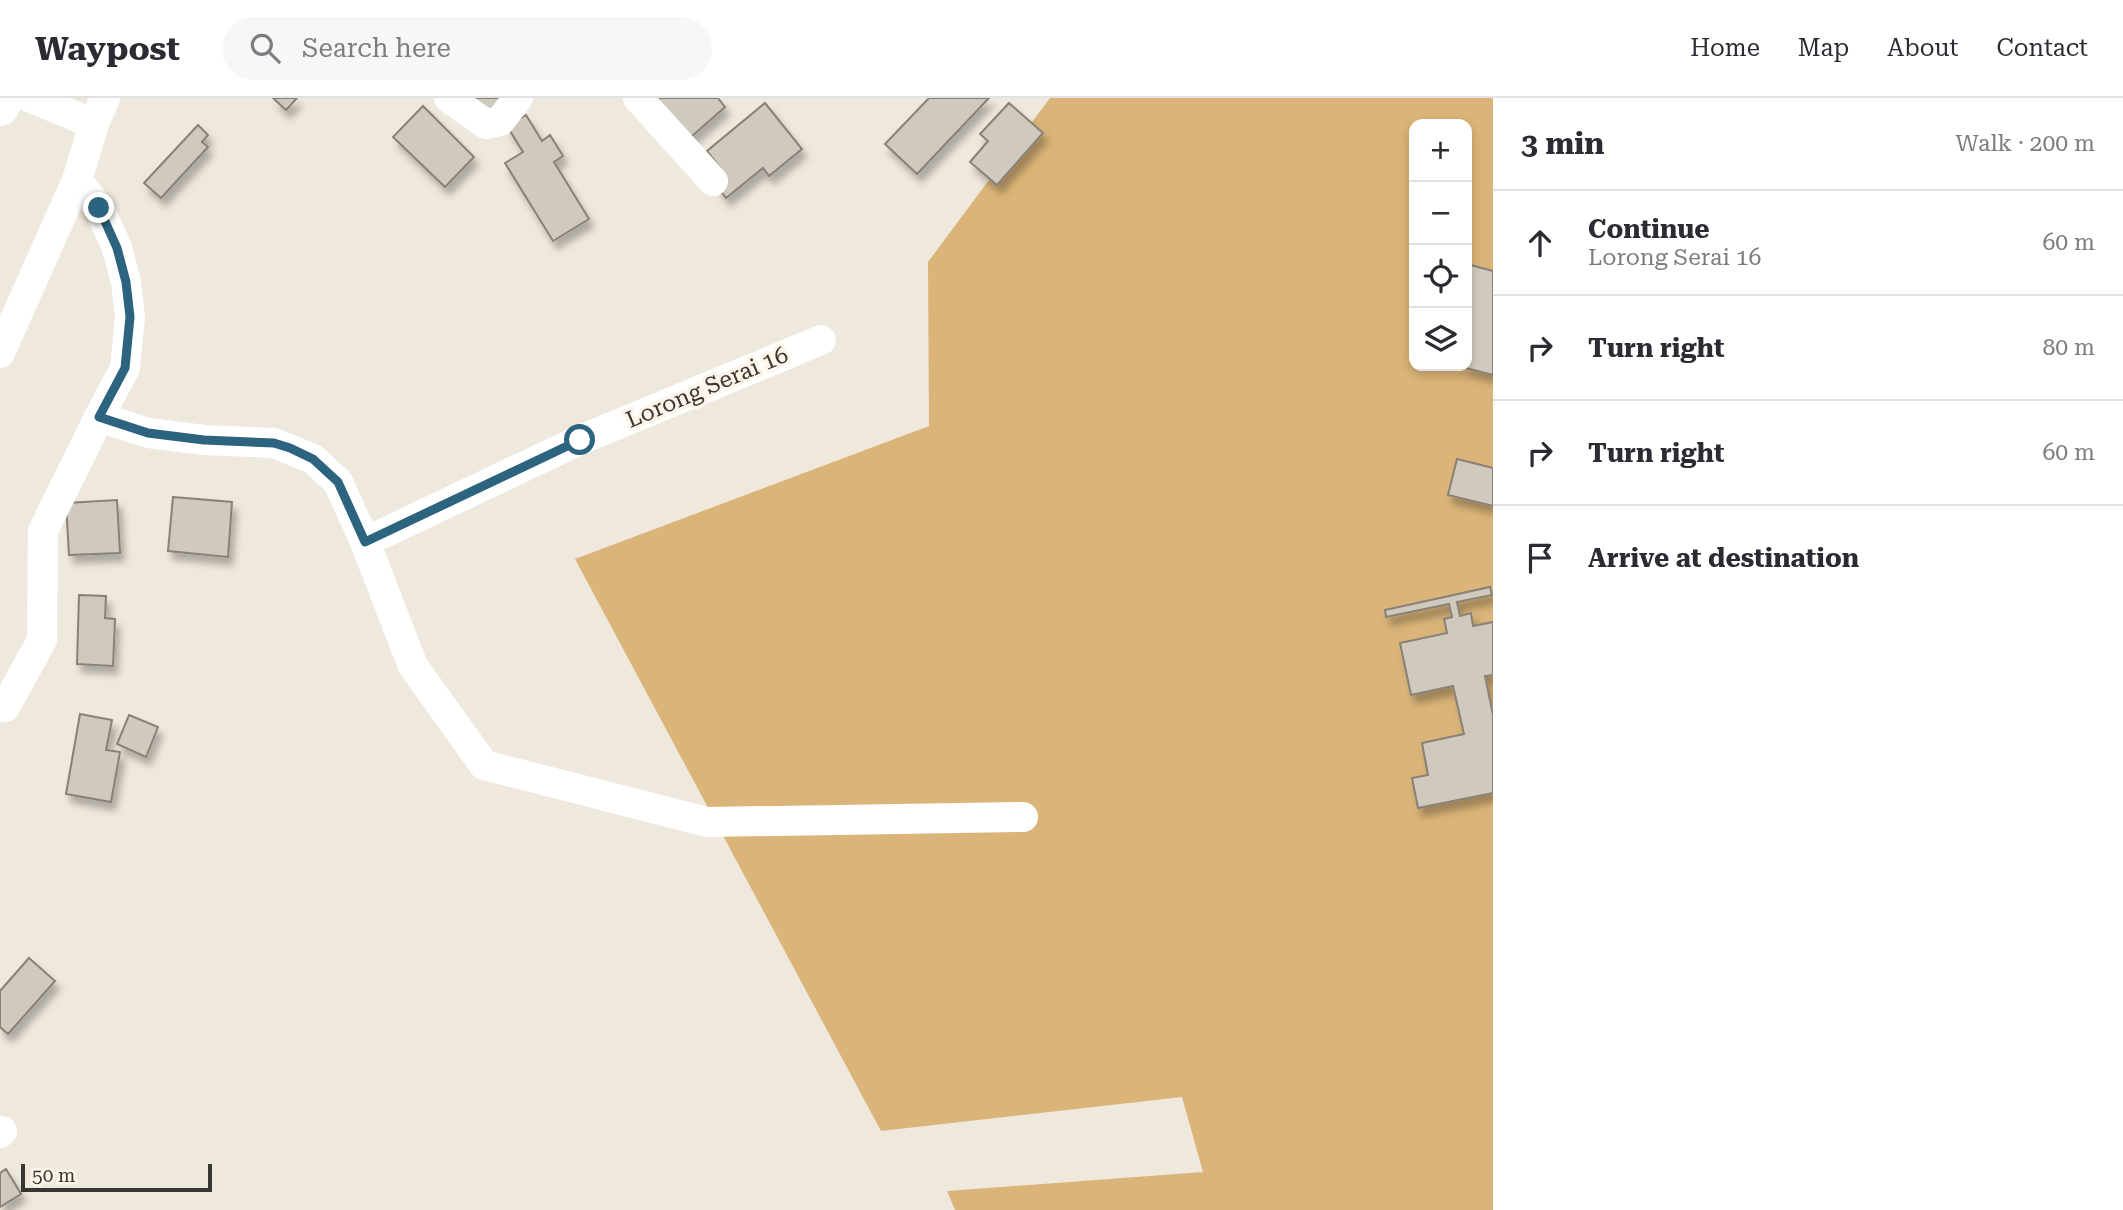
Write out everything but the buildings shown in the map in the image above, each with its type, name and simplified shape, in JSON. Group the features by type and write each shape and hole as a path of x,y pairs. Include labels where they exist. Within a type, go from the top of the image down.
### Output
{"main road":[{"path":"0,107 5,98"}],"street":[{"path":"0,353 77,180 99,111 31,98"},
{"path":"449,98 486,124 500,121 518,98"},
{"path":"638,98 713,181"},
{"path":"5,708 42,640 43,531 125,368 130,317 126,282 117,248 99,208 77,180"},
{"name":"Lorong Serai 16","path":"365,542 580,440 821,340"},
{"path":"99,417 148,433 204,440 274,443 313,459 338,482 365,542 413,666 484,765 706,822 1023,817"}],"shaded area":[{"path":"1050,98 1493,98 1493,1210 955,1210 947,1191 1203,1172 1182,1097 881,1131 575,559 929,426 928,262"}],"route":[{"path":"99,208 117,248 126,282 130,317 125,368 99,417 148,433 204,440 274,443 290,448 313,459 338,482 365,542 580,440"}]}
